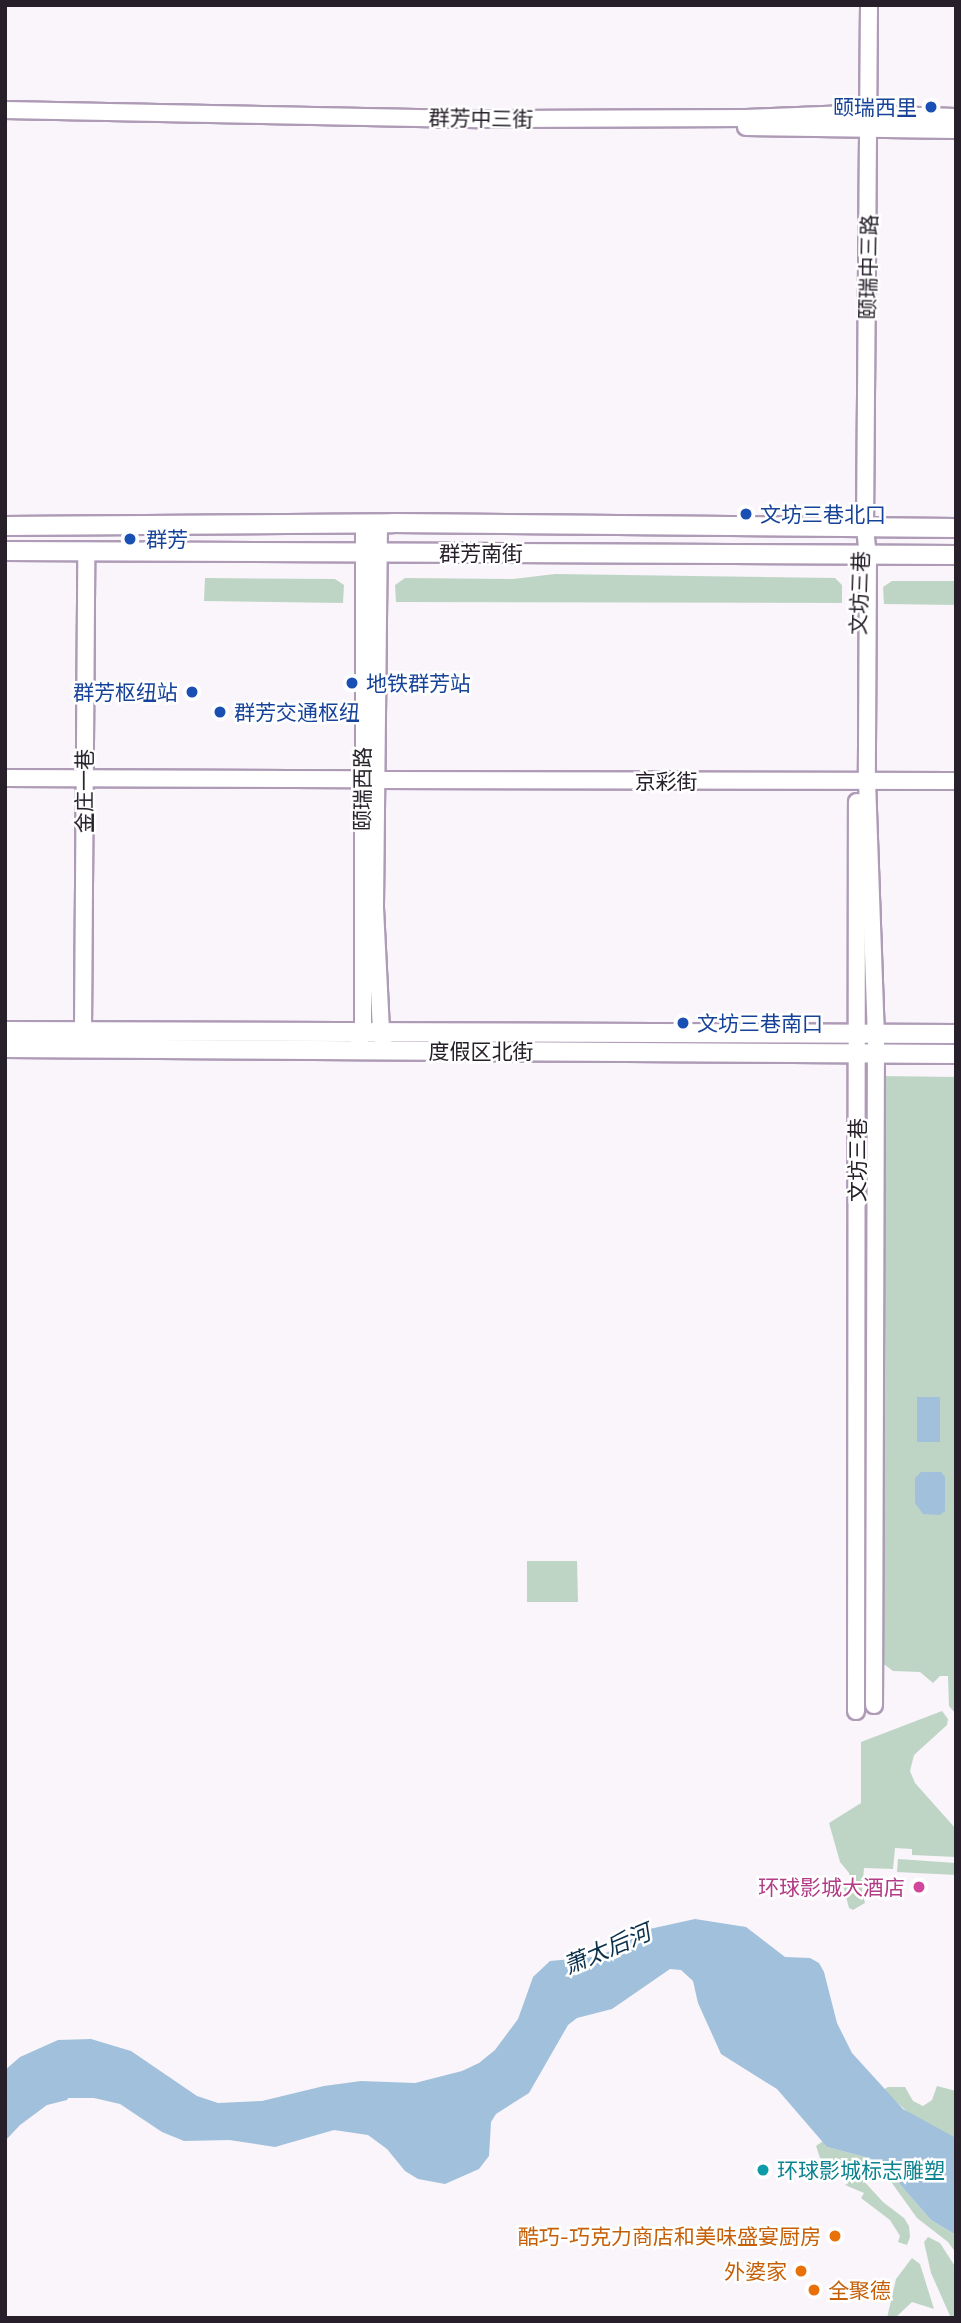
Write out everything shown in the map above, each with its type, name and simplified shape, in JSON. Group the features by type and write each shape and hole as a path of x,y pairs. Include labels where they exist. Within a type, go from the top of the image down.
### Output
{"main road":[{"name":"颐瑞中三路","path":"865,528 869,5"},
{"name":"群芳中三街","path":"5,110 481,120 869,123 956,130"},
{"name":"群芳中三街","path":"5,118 869,123 956,117"},
{"name":"群芳南街","path":"5,526 372,524 956,528"},
{"name":"颐瑞西路","path":"372,524 369,779 375,908 372,1031 385,1051"},
{"name":"文坊三巷","path":"865,528 856,1034 866,1053 874,1705"},
{"name":"群芳南街","path":"5,551 956,555"},
{"name":"金庄一巷","path":"83,1031 86,552"},
{"name":"京彩街","path":"5,778 956,781"},
{"name":"文坊三巷","path":"856,1711 866,1053 876,1034 862,781"},
{"name":"度假区北街","path":"5,1031 956,1034"},
{"name":"颐瑞西路","path":"356,1051 372,1031"},
{"name":"度假区北街","path":"5,1048 956,1054"}],"green space":[{"path":"555,574 835,578 842,585 842,603 396,602 395,585 405,578 513,579"},
{"path":"205,578 335,579 344,585 343,603 204,601"},
{"path":"892,581 956,581 956,605 884,604 883,587"},
{"path":"880,1076 956,1077 956,1714 949,1706 948,1676 940,1676 933,1683 920,1672 893,1671 881,1662"},
{"path":"527,1561 577,1561 578,1602 527,1602"},
{"path":"942,1711 948,1719 947,1725 914,1755 910,1771 915,1783 956,1829 956,1857 912,1855 912,1849 895,1848 893,1869 864,1868 862,1891 865,1903 853,1910 849,1908 843,1885 851,1883 849,1873 840,1862 829,1823 861,1803 861,1742"},
{"path":"898,1859 956,1863 956,1875 897,1872"},
{"path":"937,2086 956,2091 956,2140 912,2116 883,2090 888,2087 905,2087 913,2101 923,2106 932,2100"},
{"path":"823,2141 827,2147 869,2158 883,2165 931,2220 956,2235 956,2253 948,2242 917,2218 889,2179 851,2165 821,2161 816,2146"},
{"path":"861,2178 883,2202 904,2218 909,2226 910,2237 907,2245 898,2242 900,2236 890,2220 861,2198 864,2193 845,2185 849,2180"},
{"path":"928,2237 940,2243 956,2268 956,2318 951,2318 931,2273 924,2242"},
{"path":"912,2258 920,2264 934,2309 912,2302 895,2318 887,2318 896,2279"}],"water":[{"path":"917,1397 940,1397 940,1442 917,1442"},
{"path":"921,1472 941,1472 945,1477 945,1511 940,1515 923,1514 915,1503 915,1478"},
{"path":"695,1919 746,1927 785,1957 810,1958 819,1963 824,1972 837,2023 852,2053 903,2109 956,2138 956,2235 931,2220 883,2165 869,2158 827,2147 777,2089 721,2054 698,2003 693,1981 681,1970 670,1969 612,2009 577,2018 568,2025 529,2093 496,2114 491,2122 489,2156 479,2169 445,2184 418,2179 405,2171 387,2149 368,2135 334,2130 275,2147 229,2140 184,2141 162,2132 120,2104 94,2098 68,2098 47,2105 20,2125 5,2141 5,2070 20,2057 58,2040 91,2039 131,2051 197,2096 218,2103 262,2101 324,2086 361,2081 415,2083 462,2071 479,2063 495,2050 518,2019 533,1977 550,1961 593,1957 617,1949 645,1930"}],"place":[{"name":"颐瑞西里","path":"931,107"},
{"name":"文坊三巷北口","path":"746,514"},
{"name":"群芳","path":"130,539"},
{"name":"地铁群芳站","path":"352,683"},
{"name":"群芳枢纽站","path":"192,692"},
{"name":"群芳交通枢纽","path":"220,712"},
{"name":"文坊三巷南口","path":"683,1023"},
{"name":"环球影城大酒店","path":"919,1887"},
{"name":"环球影城标志雕塑","path":"763,2170"},
{"name":"酷巧-巧克力商店和美味盛宴厨房","path":"835,2236"},
{"name":"外婆家","path":"801,2271"},
{"name":"全聚德","path":"814,2290"}],"water label":[{"name":"萧太后河","path":"607,1949"}]}
